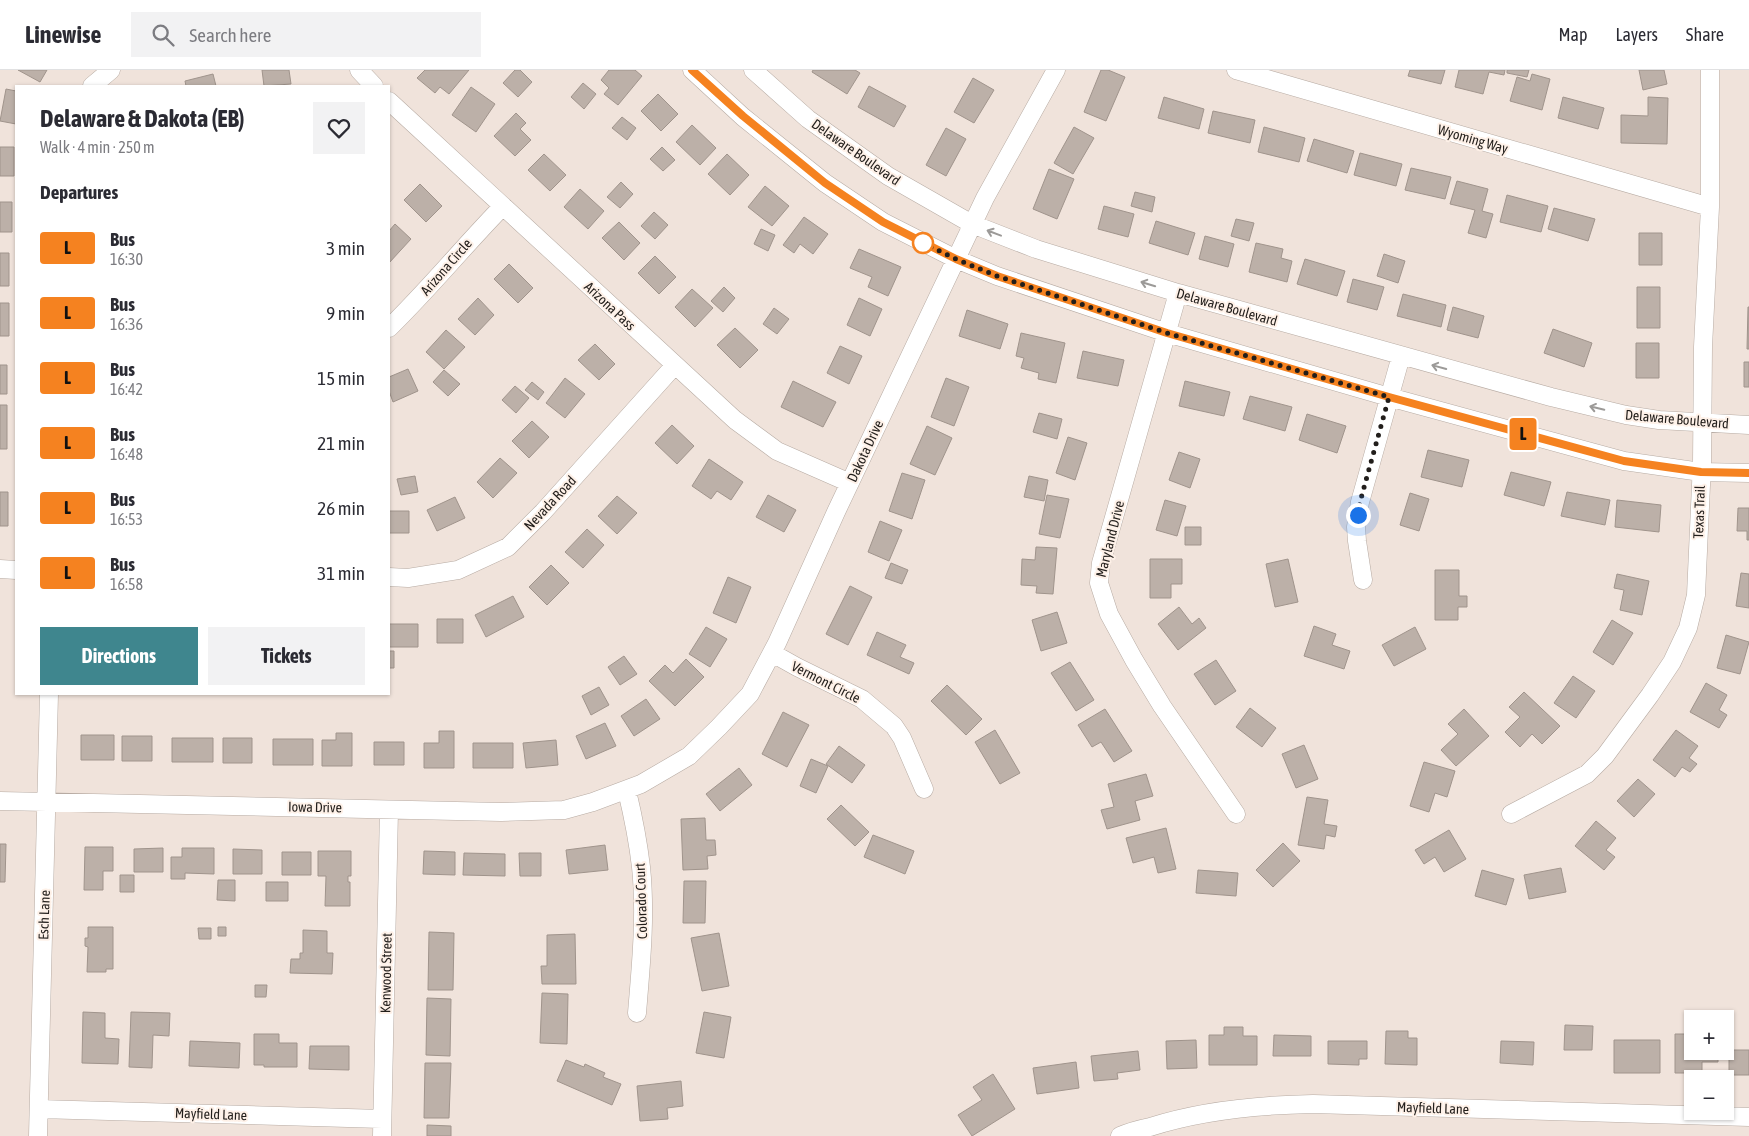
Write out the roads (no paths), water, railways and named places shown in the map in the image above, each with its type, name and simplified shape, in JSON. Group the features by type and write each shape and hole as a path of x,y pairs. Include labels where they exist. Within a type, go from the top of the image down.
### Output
{"street":[{"path":"93,85 110,70"},
{"path":"359,70 373,85"},
{"path":"692,70 743,116 825,183 883,222 956,259 997,276 1167,333 1389,397 1624,461 1701,472 1749,473"},
{"name":"Delaware Boulevard","path":"753,70 808,119 880,170 972,224 1036,249 1178,293 1551,397 1626,415 1658,420 1749,425"},
{"name":"Dakota Drive","path":"627,791 689,756 750,694 810,574 850,483 972,224 1056,70"},
{"name":"Wyoming Way","path":"1236,70 1710,207"},
{"name":"Texas Trail","path":"1511,814 1587,774 1619,739 1672,662 1688,628 1696,595 1701,472 1703,347 1710,207 1710,70"},
{"name":"Arizona Pass","path":"390,102 735,420 777,451 850,483"},
{"name":"Arizona Circle","path":"390,327 420,298 454,257 502,206"},
{"name":"Maryland Drive","path":"1178,293 1101,563 1099,583 1109,614 1134,660 1162,706 1236,814"},
{"path":"1363,580 1356,542 1358,510 1401,356"},
{"name":"Nevada Road","path":"390,577 408,578 458,570 508,547 543,512 675,365"},
{"path":"0,569 15,570"},
{"name":"Vermont Circle","path":"772,653 862,699 894,726 902,738 924,789"},
{"name":"Esch Lane","path":"38,1136 49,695"},
{"name":"Iowa Drive","path":"0,802 501,812 564,810 627,791"},
{"name":"Colorado Court","path":"627,791 634,818 641,868 642,951 637,1013"},
{"name":"Kenwood Street","path":"382,1127 389,810"},
{"name":"Mayfield Lane","path":"1120,1136 1172,1120 1232,1109 1281,1104 1749,1117"},
{"name":"Mayfield Lane","path":"39,1110 382,1127"}]}
